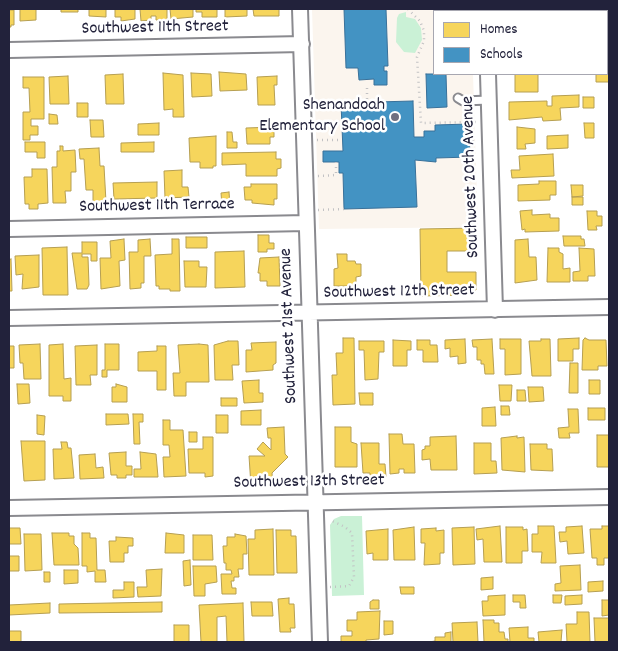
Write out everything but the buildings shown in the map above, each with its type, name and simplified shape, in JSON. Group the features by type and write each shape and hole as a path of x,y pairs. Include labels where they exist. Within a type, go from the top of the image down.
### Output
{"street":[{"name":"Southwest 21st Avenue","path":"300,9 308,314 320,642"},
{"name":"Southwest 11th Street","path":"9,50 302,44"},
{"name":"Southwest 20th Avenue","path":"488,75 495,310"},
{"name":"Southwest 11th Terrace","path":"9,229 306,222"},
{"name":"Southwest 12th Street","path":"9,318 609,307"},
{"name":"Southwest 13th Street","path":"9,508 609,497"}],"lane":[{"path":"458,98 463,101 489,100"}],"path":[{"path":"408,9 420,21 424,31 424,41 417,57 421,123 473,122 473,143 470,143"},
{"path":"367,88 367,102"},
{"path":"317,140 338,140"},
{"path":"316,176 336,175 336,162"},
{"path":"319,210 344,209"},
{"path":"330,520 346,527 352,534 354,577 349,586 330,587"}],"shaded area":[{"name":"Shenandoah Elementary School","path":"312,9 470,9 433,10 433,75 473,75 478,227 319,229"}],"green space":[{"path":"406,12 406,17 415,19 421,28 422,40 415,53 404,52 396,42 397,18 399,14"},
{"path":"341,516 362,516 364,595 332,596 330,525 334,519"}],"place":[{"name":"Shenandoah Elementary School","path":"395,117"}]}
